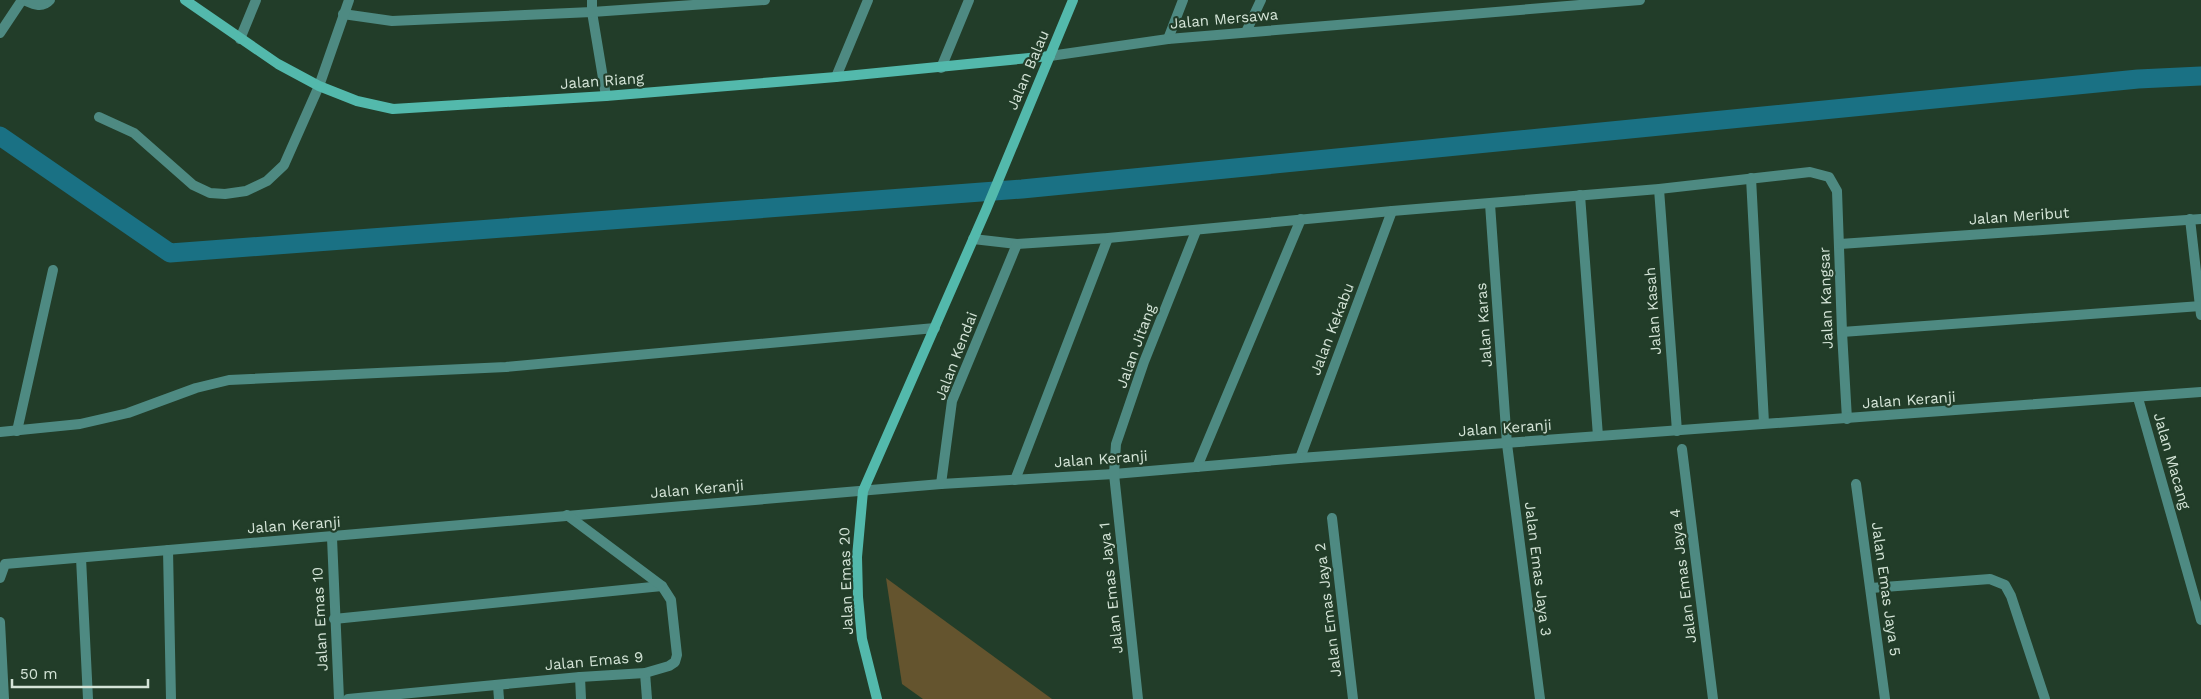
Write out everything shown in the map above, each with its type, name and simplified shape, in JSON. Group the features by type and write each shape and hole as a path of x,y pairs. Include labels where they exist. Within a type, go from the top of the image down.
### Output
{"street":[{"path":"0,33 23,0 38,6 48,3 50,0"},
{"name":"Jalan Riang","path":"185,0 278,64 319,86 357,101 393,109 606,96 940,68 1050,56"},
{"path":"240,39 256,0"},
{"path":"99,117 134,133 193,186 210,193 225,194 246,191 266,181 284,165 319,86 349,0"},
{"path":"592,0 592,12 606,96"},
{"path":"343,14 392,21 592,12 765,0"},
{"path":"836,77 868,0"},
{"path":"940,68 969,0"},
{"name":"Jalan Balau","path":"935,328 1073,0"},
{"path":"1168,39 1183,0"},
{"path":"1246,32 1261,0"},
{"name":"Jalan Mersawa","path":"1050,56 1168,39 1640,0"},
{"name":"Jalan Kangsar","path":"1751,178 1810,172 1829,177 1837,191 1847,419"},
{"path":"973,239 1017,244 1108,238 1196,231 1300,219 1659,189 1751,178 1764,424"},
{"name":"Jalan Kasah","path":"1659,189 1677,431"},
{"path":"1580,195 1598,436"},
{"name":"Jalan Karas","path":"1490,204 1506,444"},
{"name":"Jalan Kekabu","path":"1300,458 1392,211"},
{"path":"1197,467 1300,219"},
{"path":"1842,332 2200,309 2196,219"},
{"name":"Jalan Meribut","path":"1840,244 2196,219"},
{"name":"Jalan Jitang","path":"1114,474 1116,444 1122,426 1144,362 1196,231"},
{"path":"1016,480 1108,238"},
{"name":"Jalan Kendai","path":"941,484 952,401 1017,244"},
{"path":"17,431 53,270"},
{"path":"0,432 80,424 128,413 196,388 229,380 506,367 935,328"},
{"name":"Jalan Emas 20","path":"876,699 862,639 858,597 857,557 863,491 935,328"},
{"name":"Jalan Keranji","path":"2,564 332,538 567,515 941,484 1114,474 1300,458 2201,392"},
{"name":"Jalan Macang","path":"2138,398 2199,604 2201,620"},
{"name":"Jalan Emas Jaya 3","path":"1506,444 1540,699"},
{"name":"Jalan Emas Jaya 4","path":"1682,449 1713,699"},
{"name":"Jalan Emas Jaya 1","path":"1114,474 1138,699"},
{"name":"Jalan Emas Jaya 5","path":"1856,484 1885,699"},
{"name":"Jalan Emas 9","path":"348,699 414,696 580,677 645,673 670,666 675,662 677,655 671,600 662,586 567,515"},
{"name":"Jalan Emas Jaya 2","path":"1332,518 1354,699"},
{"name":"Jalan Emas 10","path":"332,538 334,619 339,699"},
{"path":"168,550 171,699"},
{"path":"81,558 88,699"},
{"path":"0,578 2,564"},
{"path":"1871,588 1990,579 2005,584 2011,596 2045,699"},
{"path":"334,619 662,586"},
{"path":"0,622 4,699"},
{"path":"645,673 647,699"},
{"path":"580,677 581,699"},
{"path":"498,686 498,699"}],"shaded area":[{"path":"886,578 1052,699 923,699 902,684"}],"waterway":[{"path":"0,136 170,253 1022,189 2138,79 2201,76"}]}
